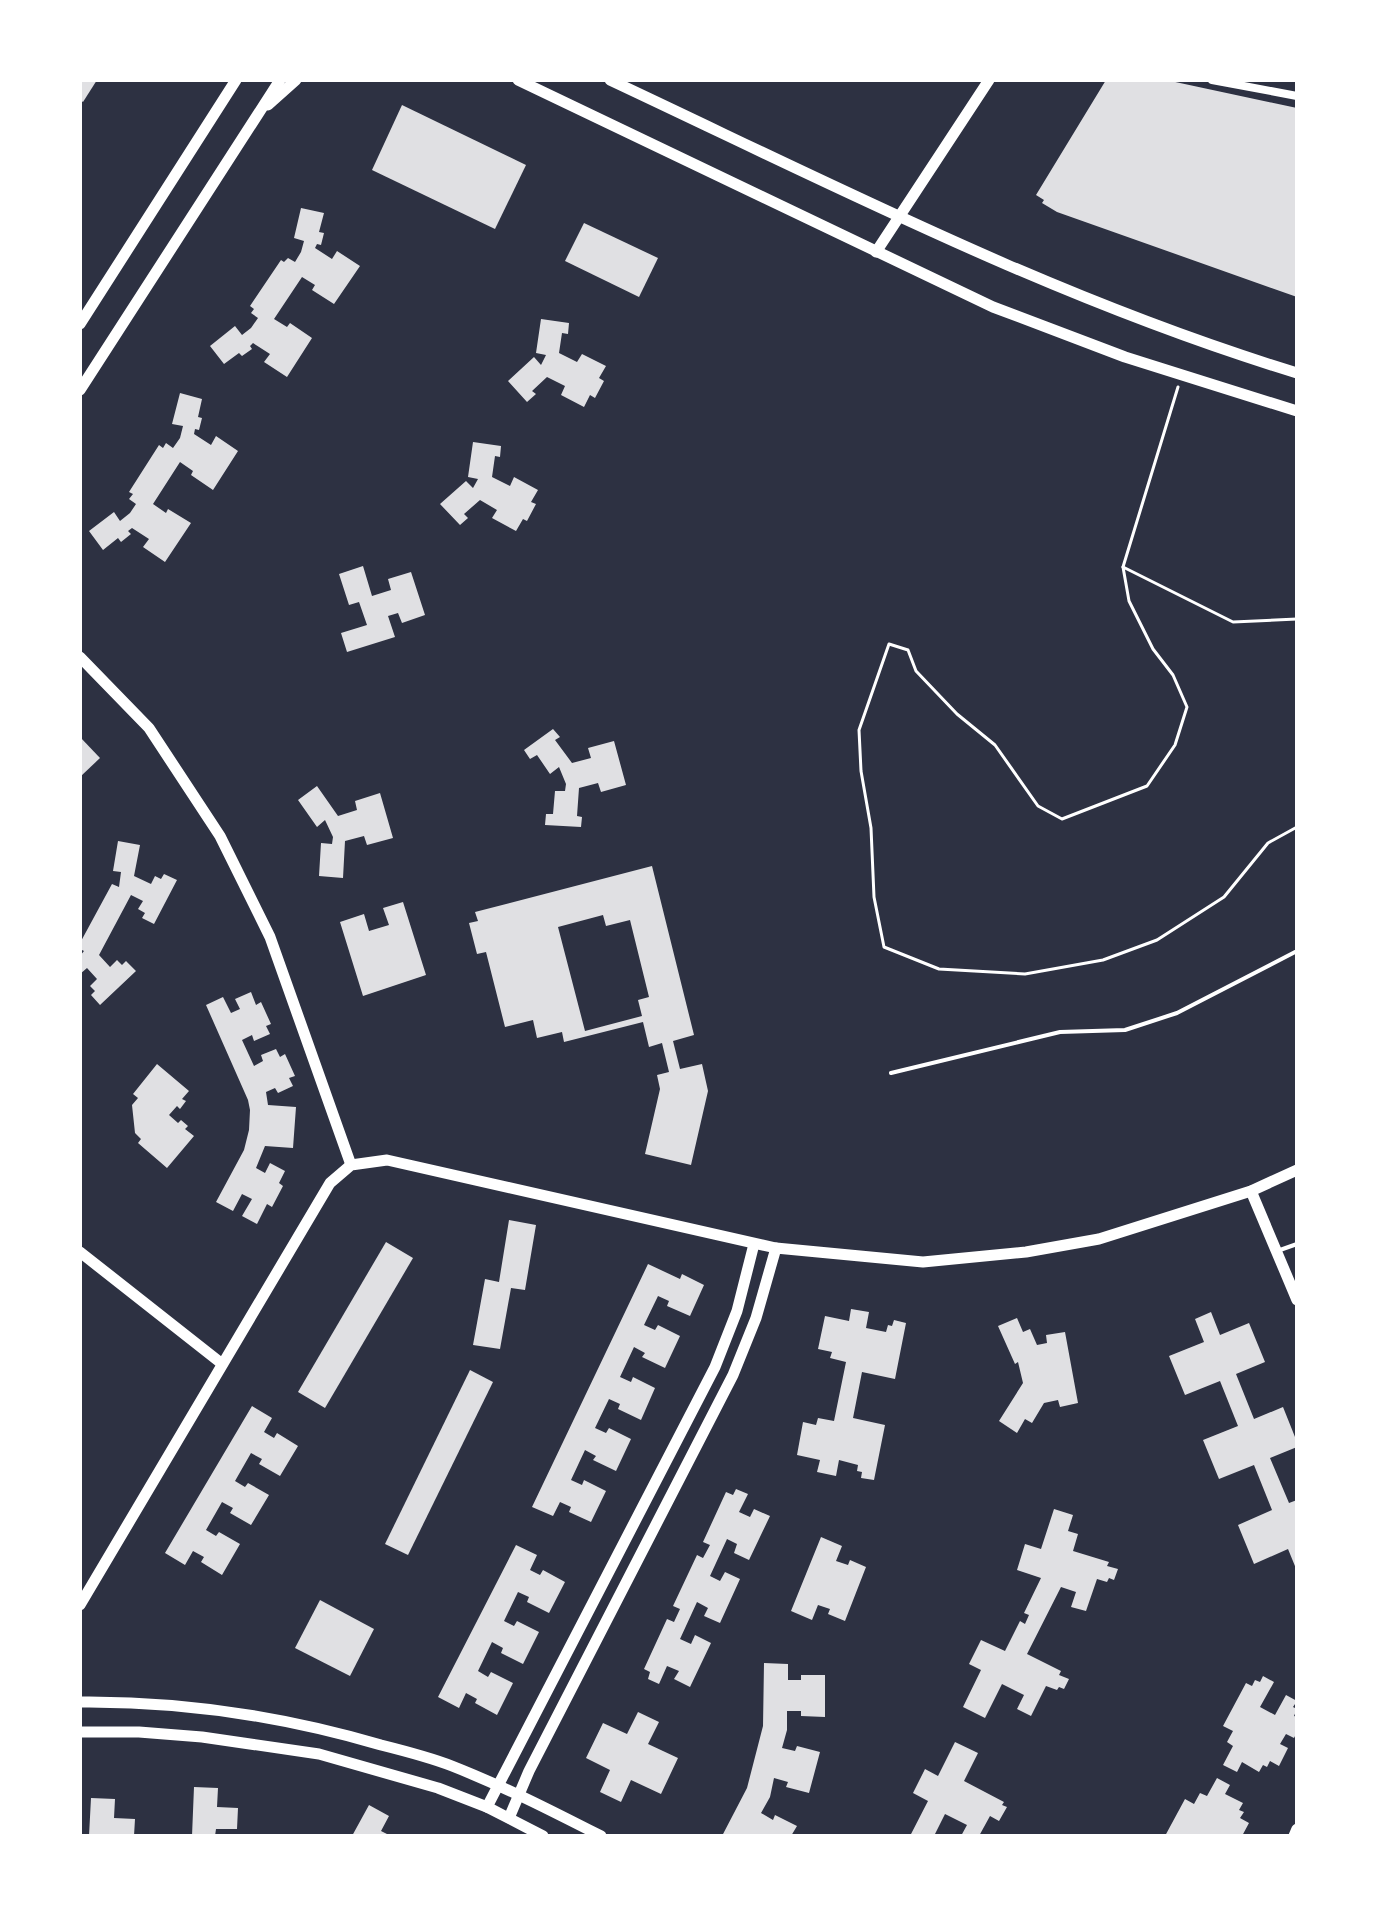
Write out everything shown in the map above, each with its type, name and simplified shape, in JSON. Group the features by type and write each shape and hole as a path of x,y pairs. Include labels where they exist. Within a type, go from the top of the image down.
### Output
{"street":[{"path":"80,324 234,80"},
{"path":"80,390 280,80"},
{"path":"256,116 296,80"},
{"path":"518,80 993,307 1059,334 1181,376 1297,411"},
{"path":"610,80 1037,279 1105,307 1297,373"},
{"path":"876,252 989,80"},
{"path":"1212,80 1297,96"},
{"path":"80,657 149,728 220,836 270,937 351,1165"},
{"path":"80,1605 330,1183 351,1165 387,1160 754,1244 923,1262 1026,1252 1099,1239 1251,1191 1297,1170"},
{"path":"1251,1191 1297,1300"},
{"path":"487,1807 715,1367 737,1311 754,1244"},
{"path":"509,1818 733,1375 756,1318 776,1248"},
{"path":"80,1252 221,1363"},
{"path":"80,1702 159,1703 264,1715 317,1726 448,1764 499,1785 601,1836"},
{"path":"80,1732 139,1732 202,1737 319,1754 367,1766 487,1807 543,1836"},
{"path":"1294,1836 1297,1829"}],"lane":[{"path":"891,1073 1060,1032 1125,1030 1177,1013 1297,951"},
{"path":"1277,1251 1297,1244"}],"path":[{"path":"1181,376 1123,567 1129,601 1153,649 1173,675 1187,707 1175,745 1147,786 1062,819 1038,806 995,745 957,714 916,671 908,650 889,644 859,730 861,771 871,828 874,897 884,947 939,969 1025,974 1103,960 1157,940 1224,897 1268,843 1297,827"},
{"path":"1123,567 1233,622 1297,619"}],"building":[{"path":"80,80 97,80 83,102 80,100"},
{"path":"1106,80 1166,80 1297,108 1297,297 1057,212 1042,203 1044,200 1036,195"},
{"path":"402,105 526,165 495,229 372,170"},
{"path":"301,208 324,213 319,232 324,233 321,245 317,244 315,248 332,259 337,251 360,266 334,304 312,290 315,285 302,277 274,319 287,327 290,323 312,338 287,377 264,362 270,354 253,343 250,346 252,349 242,356 239,353 224,364 210,346 235,326 242,335 251,328 258,318 251,313 254,309 250,306 281,260 284,262 288,258 295,262 304,241 294,238"},
{"path":"584,223 658,258 639,297 565,261"},
{"path":"541,319 569,323 568,334 562,333 559,353 577,362 582,354 606,366 599,378 604,381 595,398 590,395 584,407 561,395 565,386 547,377 532,391 536,394 527,402 508,381 534,357 541,365 546,355 536,353"},
{"path":"180,393 202,399 198,417 202,418 199,430 195,429 194,434 211,445 216,436 238,451 213,490 191,475 193,471 180,462 153,504 191,523 165,562 143,547 149,539 132,528 128,531 131,534 121,542 118,538 103,550 89,531 114,512 120,521 130,513 136,504 129,499 133,494 129,492 159,445 163,448 166,443 173,448 180,438 183,426 172,424"},
{"path":"473,442 501,446 500,457 495,456 492,477 510,486 514,477 538,490 531,502 536,504 527,521 523,519 516,531 492,518 497,510 480,500 464,514 468,518 460,525 440,504 466,481 473,488 478,479 468,477"},
{"path":"363,566 372,596 391,590 388,579 411,572 425,615 402,623 398,613 388,616 395,637 347,652 341,633 367,625 359,602 349,605 339,574"},
{"path":"553,729 560,737 555,740 572,763 591,758 588,748 614,741 626,785 601,792 598,783 579,788 577,816 582,817 581,827 545,825 546,814 553,814 555,791 565,791 566,784 559,767 550,774 537,755 530,759 524,750"},
{"path":"80,737 100,758 80,777"},
{"path":"317,786 338,816 357,810 355,801 380,793 393,838 367,845 364,836 345,841 343,878 319,876 321,843 332,844 333,837 325,820 317,827 298,800"},
{"path":"118,841 140,845 134,876 151,884 155,876 161,879 164,874 177,880 154,924 142,918 145,913 138,909 143,901 131,895 99,955 110,967 117,960 122,965 126,961 136,971 100,1005 91,995 95,991 90,986 97,979 87,968 80,974 80,956 84,951 80,949 80,943 112,884 119,887 121,872 113,871"},
{"path":"652,866 694,1035 673,1041 680,1069 702,1064 708,1091 691,1165 645,1154 660,1089 657,1075 669,1072 662,1043 649,1047 643,1022 564,1042 562,1032 537,1038 533,1020 505,1027 486,952 477,954 469,923 478,921 475,912","holes":["603,915 606,926 630,920 649,997 638,1000 642,1016 585,1031 558,927"]},
{"path":"403,902 426,975 363,996 340,922 364,914 369,931 389,925 383,908"},
{"path":"251,992 256,1005 261,1002 271,1024 266,1026 270,1034 254,1041 252,1035 242,1040 254,1066 263,1061 261,1055 276,1049 280,1057 285,1054 295,1076 289,1078 293,1086 278,1093 275,1088 266,1092 268,1105 296,1107 293,1148 265,1146 256,1168 265,1173 270,1163 285,1171 279,1183 283,1186 272,1207 267,1204 257,1224 242,1216 252,1199 242,1194 233,1211 216,1202 244,1150 250,1110 206,1005 223,997 231,1013 240,1009 235,999"},
{"path":"157,1064 189,1091 182,1099 186,1101 180,1109 177,1106 169,1115 178,1123 181,1120 188,1126 185,1129 194,1136 167,1168 138,1143 141,1139 135,1133 132,1105 138,1098 133,1094"},
{"path":"509,1220 536,1225 525,1290 511,1288 500,1349 473,1345 485,1279 499,1282"},
{"path":"386,1242 413,1258 325,1408 298,1392"},
{"path":"648,1264 680,1279 682,1274 704,1285 690,1316 667,1306 669,1301 658,1296 644,1325 655,1330 658,1325 680,1336 665,1368 642,1357 645,1353 634,1347 620,1377 631,1382 633,1377 655,1388 641,1420 618,1409 620,1404 609,1399 595,1428 606,1433 609,1428 631,1439 616,1471 593,1460 596,1456 585,1450 571,1480 582,1485 584,1480 606,1491 591,1522 569,1512 571,1507 560,1502 553,1516 532,1507"},
{"path":"851,1309 869,1312 866,1328 886,1332 894,1320 906,1323 895,1379 862,1372 853,1418 885,1425 874,1480 861,1478 858,1465 839,1460 836,1476 817,1472 820,1460 797,1455 803,1422 816,1425 818,1418 834,1421 846,1362 830,1358 832,1352 818,1349 825,1316 849,1321"},
{"path":"1211,1312 1220,1335 1249,1323 1265,1362 1236,1374 1254,1419 1283,1407 1297,1442 1297,1447 1270,1458 1289,1503 1297,1500 1297,1571 1288,1549 1254,1564 1238,1525 1272,1510 1254,1465 1219,1479 1203,1440 1238,1426 1220,1381 1185,1395 1169,1356 1204,1342 1195,1319"},
{"path":"1017,1318 1023,1332 1030,1329 1037,1345 1047,1343 1046,1335 1065,1332 1078,1403 1060,1407 1058,1400 1044,1403 1032,1423 1025,1419 1017,1433 999,1421 1023,1383 1018,1362 1015,1364 998,1326"},
{"path":"470,1370 493,1382 408,1555 385,1544"},
{"path":"252,1406 272,1418 264,1432 274,1438 277,1433 298,1446 280,1476 259,1464 262,1459 251,1453 235,1481 245,1487 248,1483 269,1495 251,1525 230,1513 233,1508 222,1502 206,1530 216,1536 219,1532 240,1544 222,1575 201,1562 204,1557 193,1551 185,1565 165,1553"},
{"path":"736,1489 748,1494 739,1512 750,1517 754,1509 770,1516 749,1560 734,1553 737,1544 727,1539 710,1576 720,1581 725,1572 740,1579 720,1623 704,1616 708,1608 697,1602 680,1639 691,1644 695,1635 711,1643 690,1687 674,1679 679,1671 667,1666 659,1684 648,1679 650,1672 644,1669 667,1619 674,1622 680,1609 673,1606 697,1555 703,1558 710,1545 703,1542 726,1492 733,1495"},
{"path":"1054,1509 1073,1515 1068,1531 1078,1534 1073,1551 1109,1562 1107,1566 1118,1569 1114,1580 1109,1578 1107,1582 1097,1579 1086,1611 1071,1607 1076,1592 1061,1587 1027,1654 1061,1671 1059,1675 1069,1679 1064,1689 1046,1686 1031,1716 1017,1709 1024,1695 1002,1684 985,1718 963,1707 981,1670 969,1664 981,1640 1005,1651 1020,1621 1025,1624 1029,1615 1024,1613 1041,1578 1017,1570 1025,1544 1041,1549"},
{"path":"821,1537 842,1546 836,1561 848,1565 850,1560 866,1567 845,1621 828,1614 830,1609 818,1605 812,1620 791,1611"},
{"path":"516,1545 537,1555 530,1570 540,1575 543,1570 565,1582 549,1613 527,1602 529,1597 518,1592 504,1621 514,1626 517,1621 539,1632 523,1664 501,1653 503,1648 492,1642 478,1671 488,1677 491,1672 513,1683 497,1715 475,1703 477,1699 466,1693 459,1708 438,1697"},
{"path":"320,1600 374,1629 350,1676 295,1648"},
{"path":"764,1663 788,1664 788,1680 801,1680 801,1675 825,1675 825,1717 801,1716 801,1711 787,1711 787,1730 782,1748 795,1751 797,1746 820,1752 809,1793 786,1787 788,1782 774,1778 770,1797 761,1813 773,1820 775,1815 797,1826 791,1836 722,1836 747,1788 763,1726"},
{"path":"1263,1676 1274,1682 1260,1707 1275,1715 1286,1695 1297,1701 1293,1707 1297,1709 1294,1716 1297,1717 1297,1732 1294,1738 1286,1734 1280,1744 1288,1748 1279,1766 1270,1761 1259,1772 1242,1762 1237,1772 1223,1765 1233,1746 1227,1742 1233,1731 1223,1726 1246,1683 1252,1686 1255,1680 1260,1682"},
{"path":"638,1712 659,1722 648,1744 678,1758 661,1794 631,1780 621,1802 600,1792 610,1770 586,1758 603,1723 627,1734"},
{"path":"955,1742 978,1753 964,1781 1004,1802 1002,1805 1007,1807 999,1821 990,1816 979,1836 961,1836 967,1825 945,1814 934,1836 910,1836 928,1801 913,1793 925,1769 938,1776"},
{"path":"1217,1778 1230,1785 1225,1794 1243,1803 1239,1810 1244,1812 1240,1818 1249,1823 1242,1836 1165,1836 1185,1799 1194,1804 1200,1793 1207,1796"},
{"path":"194,1787 218,1788 217,1807 238,1808 237,1829 216,1829 215,1836 192,1836"},
{"path":"91,1798 115,1799 114,1818 135,1819 134,1836 89,1836"},
{"path":"369,1805 389,1816 381,1831 391,1836 352,1836"}]}
